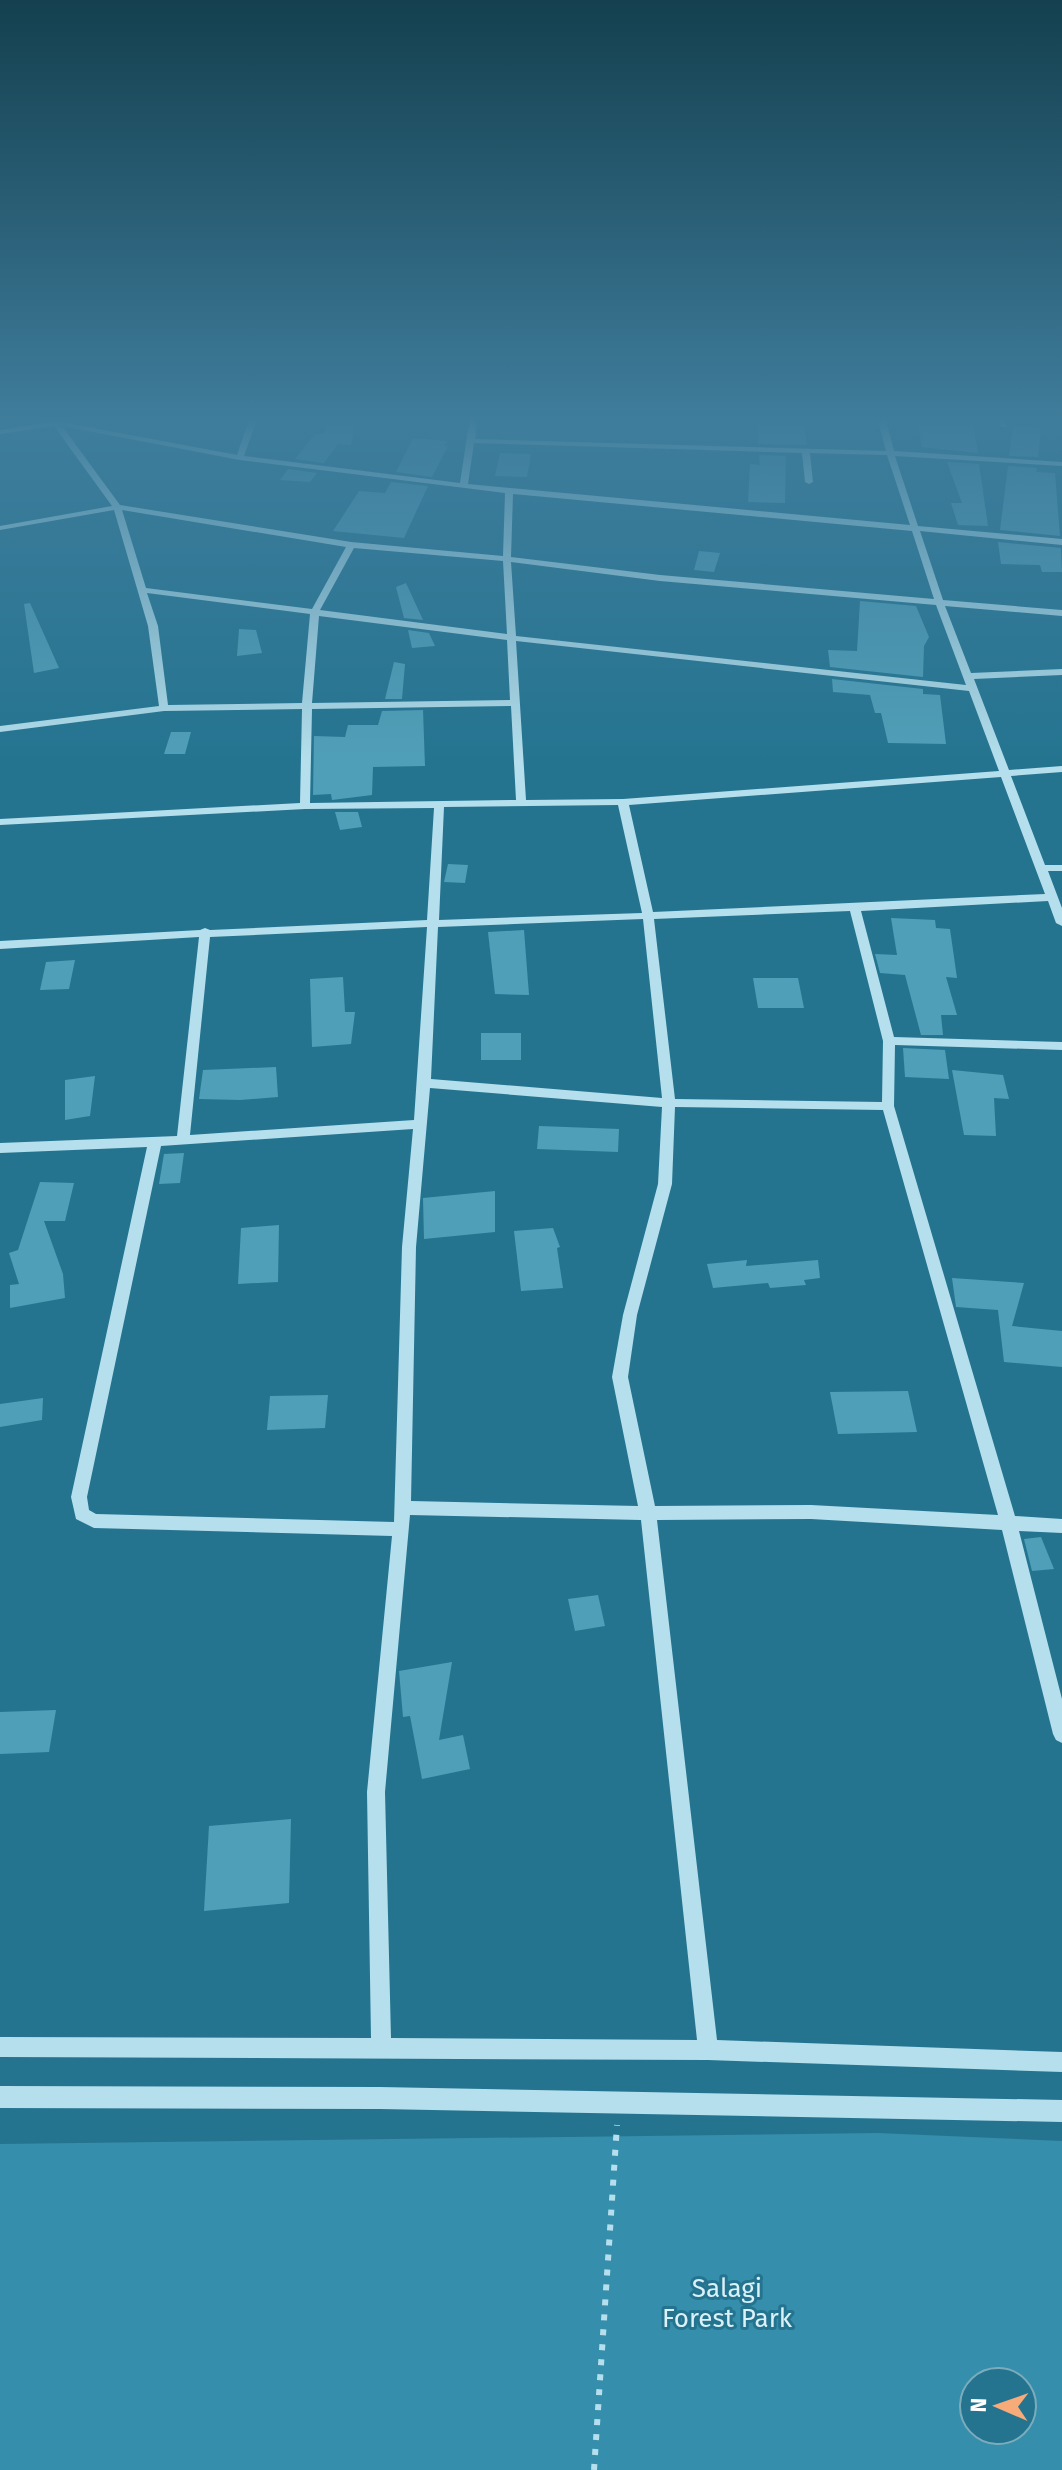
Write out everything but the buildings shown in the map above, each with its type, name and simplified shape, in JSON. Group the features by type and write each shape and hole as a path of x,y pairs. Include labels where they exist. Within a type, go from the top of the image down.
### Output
{"street":[{"path":"125,532 153,626 164,708"},
{"path":"273,532 351,545 507,559 660,578 1062,613"},
{"path":"508,532 521,804"},
{"path":"917,532 971,688 1062,923"},
{"path":"953,532 1062,542"},
{"path":"305,806 307,705 315,611 351,545"},
{"path":"143,590 513,638 971,688"},
{"path":"967,676 1062,672"},
{"path":"0,729 164,708 516,703"},
{"path":"0,822 305,806 623,802 1062,769"},
{"path":"623,802 648,914 669,1103 665,1184 630,1315 620,1377 648,1513 708,2050"},
{"path":"381,2047 376,1792 403,1508 409,1247 435,923 439,806"},
{"path":"1041,868 1062,868"},
{"path":"0,945 205,931 855,909 1052,897"},
{"path":"855,909 889,1041 888,1106 1009,1524 1062,1734"},
{"path":"183,1139 205,931"},
{"path":"889,1041 1062,1046"},
{"path":"424,1083 669,1103 888,1106"},
{"path":"0,1148 155,1142 420,1124"},
{"path":"155,1142 79,1497 82,1514 94,1521 401,1529"},
{"path":"403,1508 648,1513 811,1512 1062,1526"},
{"path":"0,2047 708,2050 1062,2062"},
{"path":"0,2097 1062,2111"}],"path":[{"path":"594,2470 619,2103"}],"green space":[{"name":"Salagi Forest Park","path":"878,2133 1062,2141 1062,2470 0,2470 0,2144"}]}
